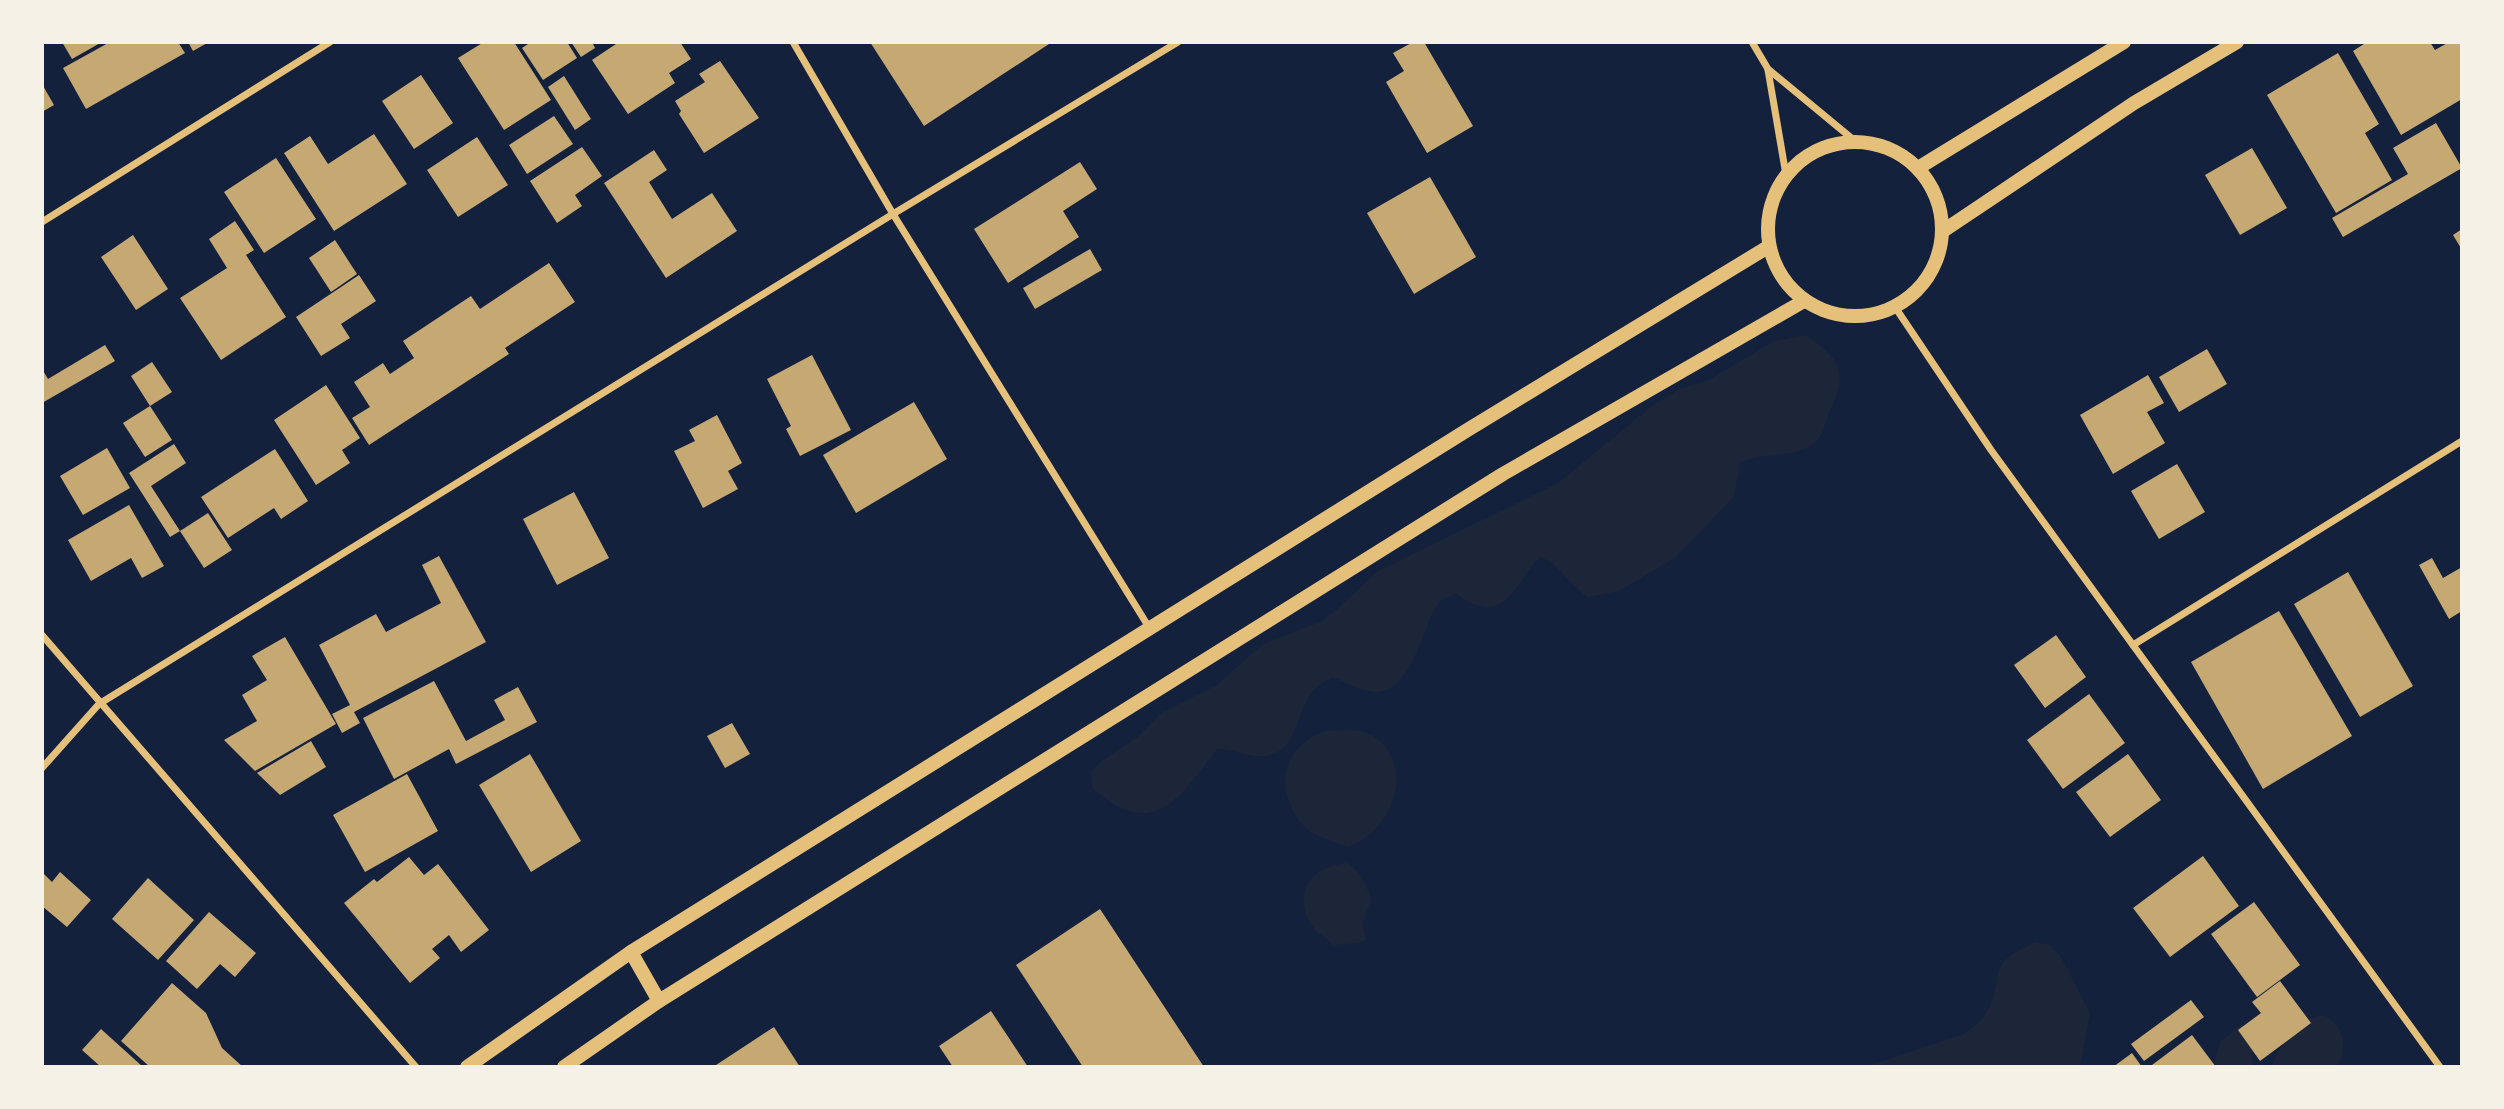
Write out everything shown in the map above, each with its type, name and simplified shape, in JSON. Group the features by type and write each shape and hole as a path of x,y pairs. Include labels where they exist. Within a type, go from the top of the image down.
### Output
{"main road":[{"path":"1918,168 2124,42"},
{"path":"1942,231 2134,103 2237,42"},
{"path":"1855,141 1889,149 1918,168 1932,186 1940,207 1942,231 1937,262 1920,288 1895,307 1865,317 1833,315 1804,301 1781,278 1768,247 1770,209 1786,175 1817,150 1855,141"},
{"path":"467,1067 631,952 1469,429 1768,247"},
{"path":"564,1067 659,1001 1503,474 1804,301"},
{"path":"631,952 659,1001"}],"street":[{"path":"42,222 330,42"},
{"path":"793,42 893,214 1150,629"},
{"path":"42,768 99,704 893,214 1178,42"},
{"path":"1752,42 1768,69 1855,141"},
{"path":"1768,69 1786,175"},
{"path":"1895,307 1991,450 2437,1066"},
{"path":"2133,645 2462,442"},
{"path":"42,635 416,1067"}],"shaded area":[{"path":"1806,335 1829,353 1839,370 1838,389 1821,435 1805,449 1740,463 1734,497 1676,557 1619,591 1588,597 1547,560 1540,557 1506,600 1496,606 1485,607 1472,603 1455,593 1441,601 1408,669 1399,681 1388,689 1369,691 1333,677 1319,685 1303,708 1288,744 1278,752 1259,756 1217,749 1177,797 1164,807 1149,813 1132,812 1113,804 1092,787 1091,772 1102,761 1140,735 1161,713 1217,685 1263,644 1320,622 1378,571 1558,483 1652,406 1680,389 1709,380 1774,341"},
{"path":"1349,730 1368,733 1387,749 1394,764 1394,798 1387,814 1363,839 1347,847 1308,830 1299,820 1286,793 1287,768 1292,757 1311,738 1324,731"},
{"path":"1347,863 1359,873 1370,894 1371,902 1362,922 1366,939 1359,943 1333,945 1311,925 1304,899 1310,881 1317,874"},
{"path":"2035,942 2050,945 2061,957 2090,1013 2080,1067 1865,1067 1964,1034 1988,1010 1999,970 2006,959"},
{"path":"2323,1015 2340,1030 2342,1038 2343,1053 2336,1067 2271,1067 2279,1050 2298,1027"},
{"path":"2240,1026 2247,1028 2253,1050 2252,1067 2212,1067 2221,1041"}],"building":[{"path":"62,42 102,42 72,59"},
{"path":"110,42 178,42 185,53 86,109 63,68"},
{"path":"188,42 209,42 193,51"},
{"path":"484,42 514,42 551,100 504,130 458,58"},
{"path":"531,42 567,42 577,58 543,80 522,48"},
{"path":"571,42 592,42 595,48 581,57"},
{"path":"619,42 680,42 691,59 669,73 675,83 628,114 592,60"},
{"path":"870,42 1052,42 924,126"},
{"path":"1413,42 1424,42 1473,126 1427,153 1386,82 1404,71 1393,53"},
{"path":"2367,42 2430,42 2435,50 2449,42 2462,42 2462,99 2401,135 2353,51"},
{"path":"2338,53 2379,124 2365,133 2392,180 2336,213 2267,95"},
{"path":"720,61 759,118 704,153 679,114 681,111 675,101 705,82 699,74"},
{"path":"421,75 453,123 414,149 382,101"},
{"path":"564,76 591,119 575,130 548,87"},
{"path":"42,84 54,105 42,112"},
{"path":"554,116 573,144 527,174 509,145"},
{"path":"2436,123 2462,168 2343,237 2332,218 2408,174 2393,148"},
{"path":"374,134 407,184 334,231 284,153 310,136 328,164"},
{"path":"477,137 508,185 458,217 427,170"},
{"path":"582,147 602,176 575,195 582,206 557,223 530,181"},
{"path":"2252,148 2287,208 2240,235 2205,175"},
{"path":"654,150 667,170 649,182 672,219 712,193 737,231 666,278 604,183"},
{"path":"276,158 316,219 264,253 224,192"},
{"path":"1080,162 1097,189 1063,211 1079,237 1008,283 974,229"},
{"path":"1430,177 1476,257 1414,294 1367,213"},
{"path":"235,221 254,250 246,255 286,317 221,360 180,298 227,268 209,239"},
{"path":"2462,229 2462,250 2453,235"},
{"path":"133,235 168,289 136,310 101,257"},
{"path":"335,240 357,274 331,292 309,258"},
{"path":"1090,249 1102,270 1035,309 1023,288"},
{"path":"549,263 575,302 505,348 509,354 369,445 352,418 370,407 354,382 383,363 390,374 414,358 403,341 471,296 480,309"},
{"path":"359,275 376,301 341,324 350,338 321,356 296,317"},
{"path":"105,345 115,361 42,403 42,369 48,379"},
{"path":"2207,349 2227,384 2179,412 2159,377"},
{"path":"812,355 851,430 800,456 786,429 791,426 767,379"},
{"path":"152,362 172,392 150,406 131,376"},
{"path":"2148,375 2164,403 2147,412 2165,443 2113,474 2080,415"},
{"path":"326,385 360,438 342,450 350,463 316,485 274,420"},
{"path":"914,402 947,459 856,513 823,455"},
{"path":"150,406 172,440 145,457 123,423"},
{"path":"717,415 742,463 728,471 738,489 703,508 674,451 695,441 689,430"},
{"path":"174,444 186,463 151,486 180,531 170,537 129,473"},
{"path":"107,448 130,488 83,515 60,476"},
{"path":"275,449 308,501 281,519 274,508 228,538 201,497"},
{"path":"2177,464 2205,512 2159,539 2131,491"},
{"path":"574,492 609,558 557,585 523,519"},
{"path":"129,505 164,566 142,578 131,558 91,581 68,540"},
{"path":"208,513 232,550 204,568 180,531"},
{"path":"439,556 486,642 354,712 360,723 342,733 332,714 350,705 319,645 376,614 386,632 441,603 422,565"},
{"path":"2432,558 2443,578 2462,567 2462,611 2449,619 2419,565"},
{"path":"2348,572 2413,686 2360,717 2294,604"},
{"path":"2279,611 2352,736 2263,789 2191,662"},
{"path":"2056,635 2086,677 2045,708 2014,665"},
{"path":"285,637 336,724 255,771 224,740 257,721 242,695 267,680 252,656"},
{"path":"434,681 466,741 505,720 494,700 518,687 537,722 456,764 449,749 394,779 363,718"},
{"path":"2089,694 2125,743 2063,789 2027,740"},
{"path":"732,723 750,754 725,768 707,736"},
{"path":"311,741 326,767 280,795 257,773"},
{"path":"530,754 581,841 531,872 479,785"},
{"path":"2128,754 2161,800 2110,837 2076,792"},
{"path":"407,774 438,831 365,872 333,815"},
{"path":"2203,856 2239,906 2170,957 2133,908"},
{"path":"409,857 424,875 438,864 489,930 461,952 449,935 432,949 440,958 410,983 344,903 374,879 377,882"},
{"path":"42,872 52,882 60,872 91,900 67,927 42,906"},
{"path":"148,878 194,920 158,960 112,919"},
{"path":"2254,902 2300,965 2257,997 2211,934"},
{"path":"1100,909 1204,1067 1083,1067 1016,965"},
{"path":"209,912 256,953 235,977 220,964 197,989 166,961"},
{"path":"2280,981 2311,1023 2260,1061 2238,1030 2261,1013 2252,1002"},
{"path":"172,983 206,1013 222,1048 243,1067 150,1067 121,1041"},
{"path":"2191,1000 2204,1017 2144,1061 2131,1044"},
{"path":"991,1011 1028,1067 953,1067 939,1046"},
{"path":"774,1027 800,1067 713,1067"},
{"path":"101,1029 143,1067 101,1067 82,1050"},
{"path":"2192,1035 2216,1067 2153,1067 2152,1065"},
{"path":"2132,1053 2142,1067 2113,1067"}]}
